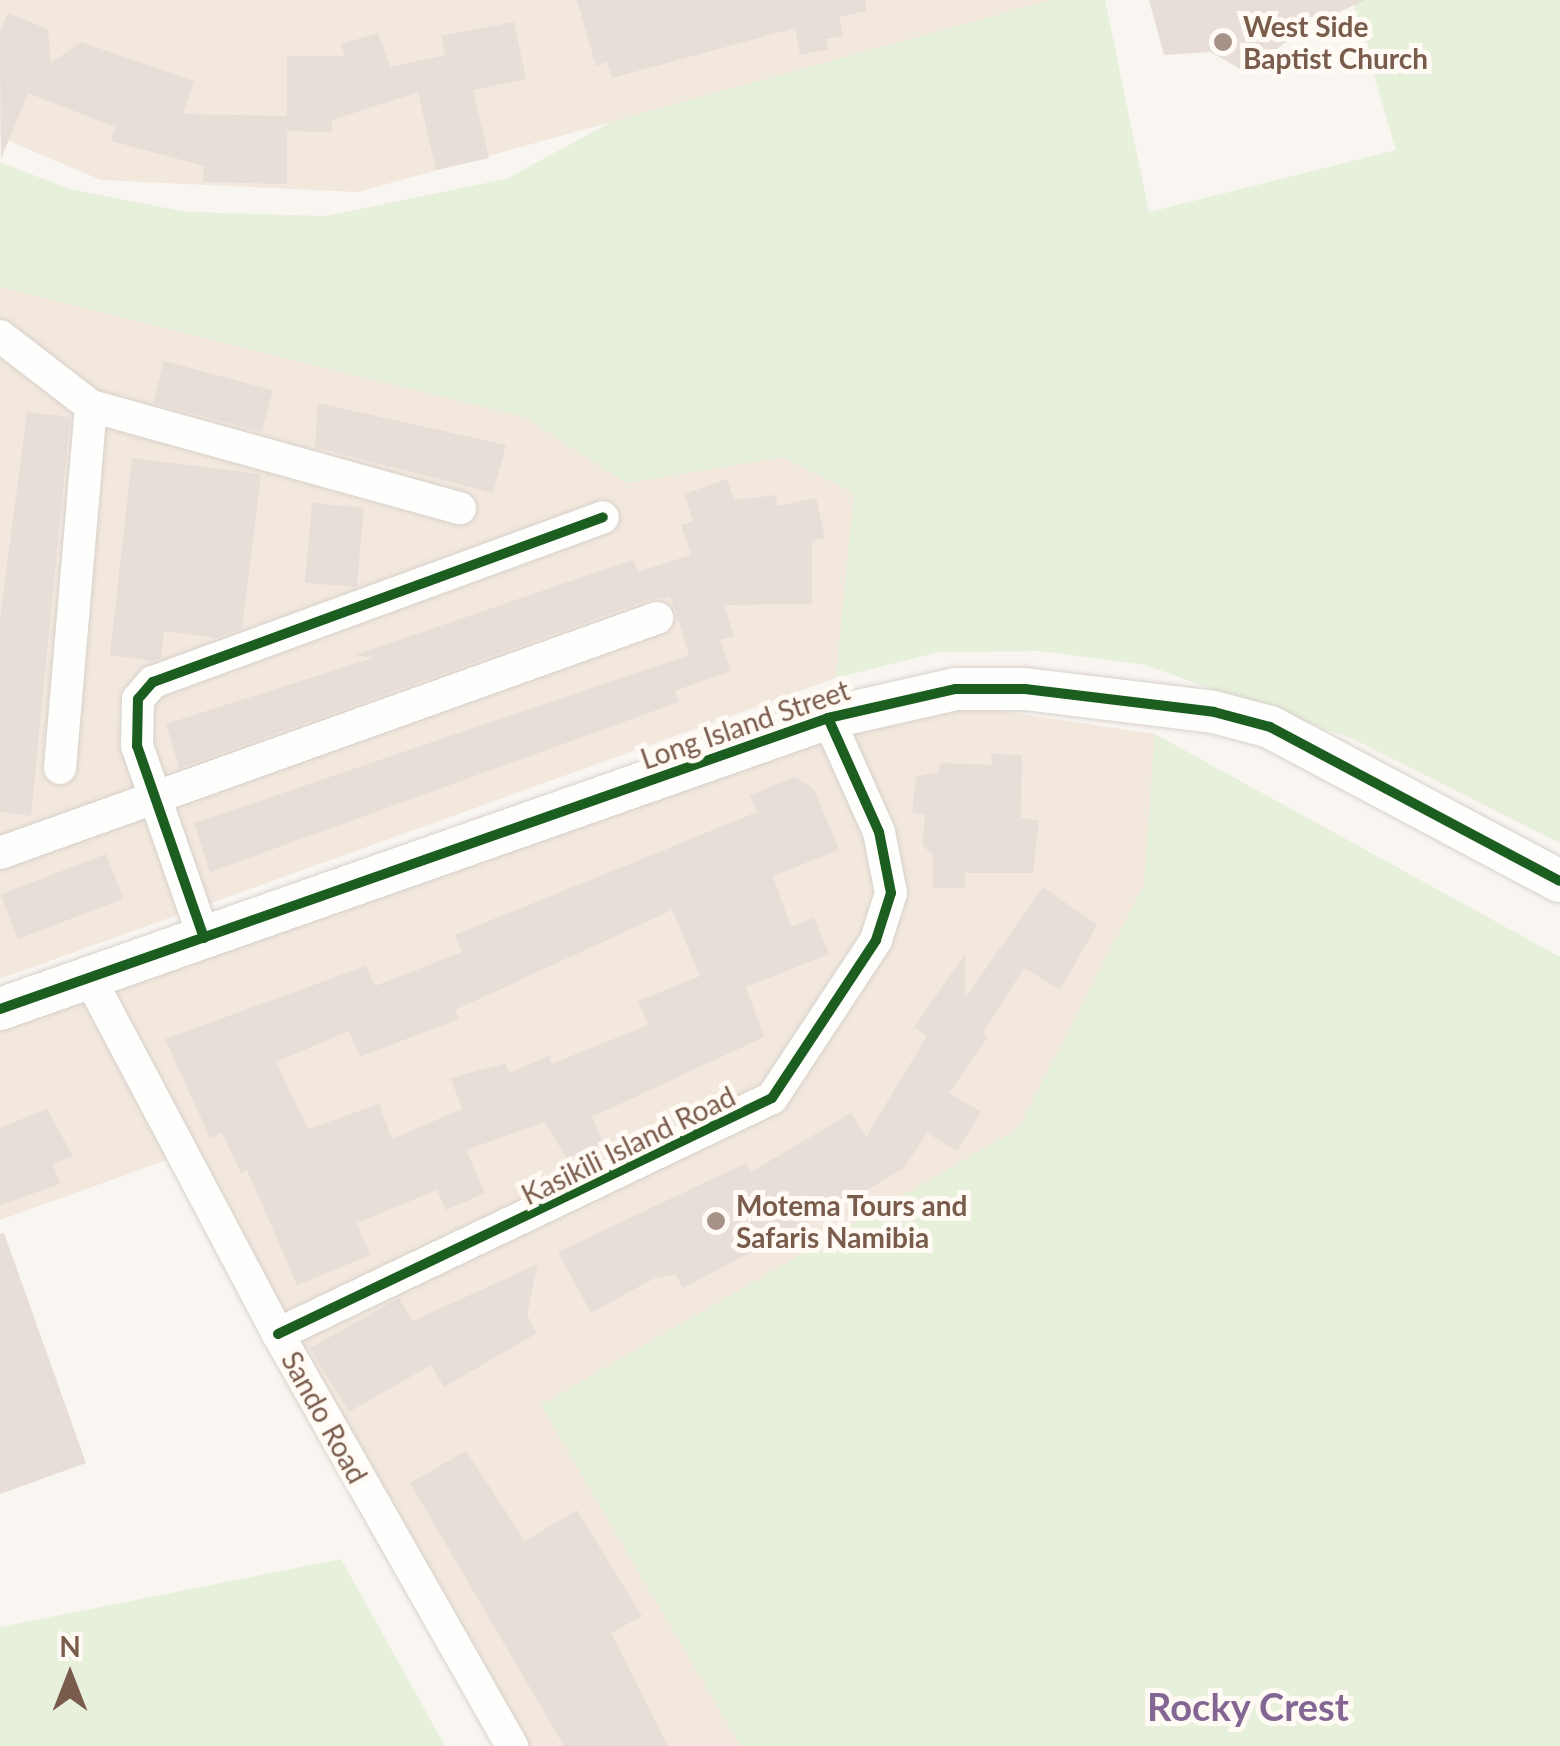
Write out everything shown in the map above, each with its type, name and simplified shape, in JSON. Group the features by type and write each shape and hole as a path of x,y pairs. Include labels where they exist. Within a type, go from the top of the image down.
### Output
{"street":[{"path":"0,336 91,406 460,508"},
{"path":"60,768 91,406"},
{"path":"204,938 133,723 138,699 153,682 603,517"},
{"path":"0,853 657,618"},
{"name":"Long Island Street","path":"0,1009 828,718 956,690 1025,689 1214,712 1322,748 1560,880"},
{"name":"Kasikili Island Road","path":"278,1334 772,1098 876,940 891,894 879,832 828,718"},
{"name":"Sando Road","path":"89,978 278,1334 512,1746"}],"shaded area":[{"path":"0,0 1051,0 358,192 101,180 0,137"},
{"path":"0,287 525,417 626,483 783,457 854,493 836,678 0,979"},
{"path":"961,705 1155,734 1144,885 1018,1129 541,1405 741,1746 521,1746 189,1152 0,1220 0,1020 834,728"}],"green space":[{"path":"1051,0 1105,0 1149,212 1396,150 1352,0 1560,0 1560,843 1353,739 1145,665 1040,651 939,652 836,678 854,493 783,457 626,483 525,417 0,287 0,162 69,189 186,212 326,216 506,179 611,122"},
{"path":"1155,734 1560,957 1560,1746 741,1746 541,1405 1018,1129 1144,885"},
{"path":"341,1559 445,1746 0,1746 0,1627"}],"building":[{"path":"577,0 865,0 866,11 839,17 843,36 826,39 828,49 800,55 795,28 612,78 607,62 596,66"},
{"name":"West Side Baptist Church","path":"1149,0 1365,0 1298,32 1248,73 1210,52 1164,55"},
{"path":"8,13 48,29 51,63 81,42 194,81 183,114 287,116 287,56 345,56 341,44 378,33 390,67 445,55 441,36 514,22 526,79 473,90 489,158 436,170 418,92 332,120 332,132 287,131 287,184 203,182 204,166 111,141 115,127 28,93 1,159 0,32"},
{"path":"164,361 273,390 262,432 153,403"},
{"path":"318,403 506,445 493,493 315,447"},
{"path":"27,412 70,417 31,816 0,812 0,619"},
{"path":"132,458 261,474 242,628 216,638 164,631 161,658 153,661 110,655"},
{"path":"727,479 734,500 776,495 777,506 816,498 825,538 812,541 812,604 724,605 734,636 720,640 731,671 675,691 679,702 210,872 194,823 689,655 670,597 650,599 179,768 166,724 373,658 354,655 633,560 638,572 691,555 681,525 693,521 684,494"},
{"path":"312,503 364,508 357,587 305,583"},
{"path":"991,754 1022,755 1021,818 1039,820 1033,873 965,873 965,888 933,888 933,855 922,845 925,815 912,813 916,777 939,772 940,763 992,765"},
{"path":"795,777 814,789 839,850 773,876 791,927 814,918 829,954 746,987 764,1037 592,1117 604,1144 567,1159 545,1122 466,1150 485,1193 446,1210 437,1190 357,1223 370,1255 297,1285 247,1170 241,1173 222,1133 210,1138 165,1039 366,966 375,986 462,952 455,935 757,812 750,795","holes":["672,910 700,976 638,1001 648,1025 552,1064 549,1056 509,1073 506,1063 451,1078 462,1109 392,1139 379,1104 308,1129 276,1062 349,1031 360,1057 458,1019 455,1010"]},
{"path":"106,854 123,899 18,939 1,894"},
{"path":"1043,887 1097,925 1060,990 1024,968 983,1033 988,1037 949,1093 981,1112 957,1151 927,1133 904,1168 850,1200 683,1288 675,1274 653,1279 591,1313 558,1252 746,1163 751,1172 851,1113 866,1137 927,1036 914,1027 965,954 965,998"},
{"path":"47,1109 73,1156 53,1164 60,1184 0,1205 0,1128"},
{"path":"4,1233 86,1463 0,1494 0,1234"},
{"path":"538,1264 527,1315 537,1333 444,1387 431,1365 349,1412 310,1348 399,1298 413,1321"},
{"path":"466,1451 525,1541 577,1510 642,1616 611,1633 668,1746 564,1746 410,1483"}],"cycle path":[{"path":"204,938 137,746 138,699 153,682 603,517"},
{"path":"0,1009 828,718 956,689 1025,689 1214,712 1270,727 1560,881"},
{"path":"278,1334 772,1098 876,940 891,893 879,832 828,718"}],"place":[{"name":"West Side Baptist Church","path":"1223,42"},
{"name":"Motema Tours and Safaris Namibia","path":"716,1221"}],"district":[{"name":"Rocky Crest","path":"1248,1707"}]}
